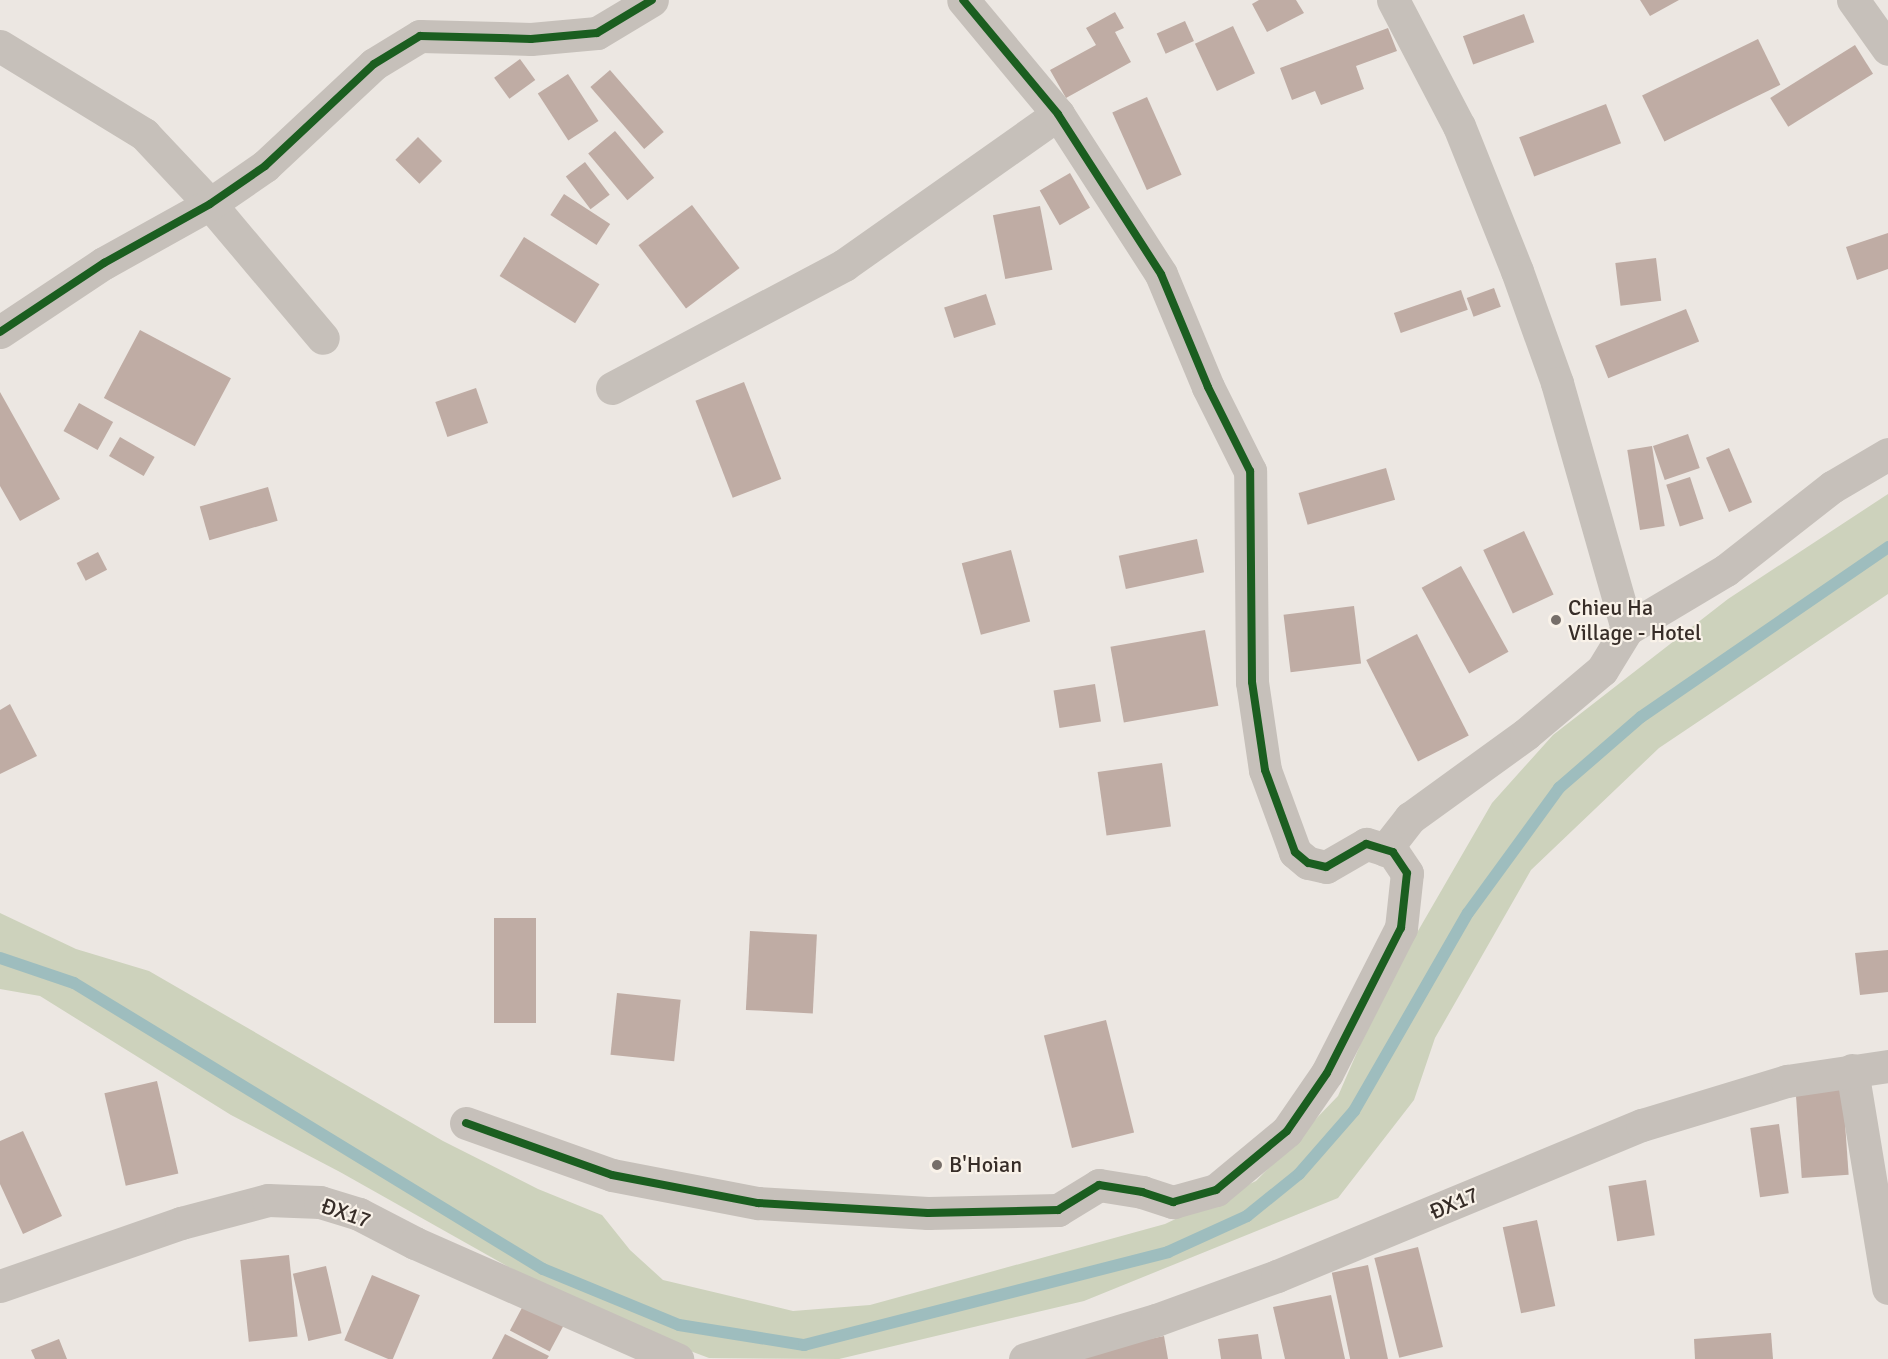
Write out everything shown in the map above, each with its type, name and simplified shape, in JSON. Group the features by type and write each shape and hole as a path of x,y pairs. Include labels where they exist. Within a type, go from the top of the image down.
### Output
{"street":[{"path":"0,332 104,263 210,204 265,166 374,64 420,36 531,39 597,33 652,0"},
{"path":"466,1123 612,1175 758,1203 928,1213 1058,1210 1099,1185 1173,1202 1216,1190 1287,1131 1327,1073 1401,928 1407,873 1393,852 1366,844 1326,867 1308,863 1295,852 1265,770 1252,682 1250,471 1208,387 1161,274 1058,114 963,0"},
{"path":"1393,0 1459,126 1517,271 1557,383 1628,629"},
{"path":"1853,0 1888,49"},
{"path":"0,46 144,134 210,204 323,338"},
{"path":"612,388 844,265 1058,114"},
{"path":"1384,850 1410,818 1526,734 1602,670 1628,629 1726,570 1832,487 1888,454"},
{"name":"ĐX17","path":"1025,1359 1156,1320 1277,1276 1642,1125 1787,1081 1888,1066"},
{"path":"1852,1070 1888,1288"},
{"name":"ĐX17","path":"0,1286 181,1223 268,1200 320,1202 359,1214 415,1243 677,1359"}],"green space":[{"path":"1888,494 1888,594 1659,748 1531,870 1435,1038 1414,1100 1338,1198 1084,1301 839,1359 709,1358 594,1315 340,1172 231,1115 40,996 0,989 0,913 76,949 149,971 443,1141 538,1189 602,1215 630,1250 663,1280 793,1311 870,1305 1165,1224 1256,1181 1338,1096 1385,988 1492,803 1553,735 1728,599"}],"building":[{"path":"1259,0 1296,0 1304,13 1267,32 1252,4"},
{"path":"1640,0 1679,0 1650,16"},
{"path":"1115,12 1124,28 1115,32 1131,62 1066,98 1050,70 1096,45 1086,28"},
{"path":"1524,14 1534,42 1473,64 1463,36"},
{"path":"1185,21 1194,41 1166,54 1157,34"},
{"path":"1233,26 1255,73 1217,91 1195,44"},
{"path":"1388,28 1397,51 1356,66 1364,89 1321,105 1315,91 1292,100 1280,68"},
{"path":"1758,39 1780,85 1664,141 1642,96"},
{"path":"1855,45 1873,74 1788,127 1770,98"},
{"path":"520,59 535,80 509,99 494,78"},
{"path":"610,70 664,132 644,149 590,87"},
{"path":"568,74 598,121 568,141 538,94"},
{"path":"1147,97 1182,175 1147,190 1112,112"},
{"path":"1606,104 1621,143 1534,177 1519,137"},
{"path":"615,131 654,178 627,200 588,153"},
{"path":"418,137 442,161 419,184 395,160"},
{"path":"585,162 610,195 591,209 566,176"},
{"path":"1070,173 1090,208 1060,225 1040,190"},
{"path":"564,194 610,224 597,245 550,215"},
{"path":"692,205 740,268 686,308 638,245"},
{"path":"1040,206 1052,270 1005,279 993,215"},
{"path":"1888,233 1888,269 1857,280 1846,247"},
{"path":"524,237 599,284 575,323 500,276"},
{"path":"1656,258 1661,301 1621,306 1615,263"},
{"path":"1494,288 1501,307 1474,317 1467,298"},
{"path":"1461,290 1468,310 1401,333 1394,313"},
{"path":"986,294 996,324 954,338 944,308"},
{"path":"1686,309 1699,341 1608,378 1595,346"},
{"path":"140,330 231,378 195,446 104,398"},
{"path":"744,382 781,479 733,498 695,401"},
{"path":"476,388 488,423 447,437 435,402"},
{"path":"0,392 60,499 20,521 0,486"},
{"path":"79,403 113,422 98,450 63,431"},
{"path":"1688,434 1700,468 1665,480 1653,446"},
{"path":"120,437 155,457 144,476 109,456"},
{"path":"1652,446 1665,526 1640,530 1627,450"},
{"path":"1729,448 1752,502 1729,512 1706,458"},
{"path":"1386,468 1395,500 1308,525 1299,493"},
{"path":"1690,477 1704,519 1680,527 1666,485"},
{"path":"268,487 278,521 209,540 200,507"},
{"path":"1524,531 1554,594 1513,613 1483,550"},
{"path":"1197,539 1204,572 1126,589 1119,556"},
{"path":"1011,550 1030,621 981,635 962,563"},
{"path":"98,552 107,570 86,581 77,563"},
{"path":"1461,566 1509,652 1469,674 1422,588"},
{"path":"1354,606 1361,664 1291,672 1284,615"},
{"path":"1205,630 1218,706 1124,723 1110,647"},
{"path":"1417,634 1469,736 1418,761 1366,660"},
{"path":"1095,684 1101,722 1059,728 1054,691"},
{"path":"10,704 37,756 0,774 0,710"},
{"path":"1162,763 1171,826 1107,835 1098,772"},
{"path":"494,918 536,918 536,1023 494,1023"},
{"path":"750,931 817,935 813,1013 746,1010"},
{"path":"1888,950 1888,992 1860,995 1855,953"},
{"path":"617,993 681,1000 674,1061 611,1055"},
{"path":"1106,1020 1134,1133 1072,1148 1044,1035"},
{"path":"1842,1080 1849,1175 1802,1178 1795,1083"},
{"path":"157,1081 178,1174 126,1186 104,1093"},
{"path":"1779,1124 1789,1193 1760,1197 1750,1128"},
{"path":"23,1131 62,1216 23,1234 0,1184 0,1141"},
{"path":"1646,1180 1655,1235 1617,1241 1608,1186"},
{"path":"1537,1220 1555,1306 1521,1313 1503,1227"},
{"path":"1418,1247 1443,1347 1399,1358 1374,1258"},
{"path":"289,1255 298,1337 249,1342 240,1260"},
{"path":"1368,1265 1388,1359 1350,1359 1332,1273"},
{"path":"326,1266 342,1333 308,1341 293,1274"},
{"path":"372,1275 420,1295 393,1359 344,1340"},
{"path":"1331,1295 1345,1359 1285,1359 1273,1307"},
{"path":"524,1304 564,1325 550,1352 510,1330"},
{"path":"1771,1333 1773,1359 1695,1359 1694,1339"},
{"path":"505,1334 549,1356 547,1359 492,1359"},
{"path":"1258,1334 1262,1359 1221,1359 1218,1339"},
{"path":"1164,1336 1168,1359 1084,1359 1083,1353"},
{"path":"59,1339 67,1359 35,1359 31,1350"}],"waterway":[{"path":"0,958 74,983 543,1269 679,1325 804,1345 1168,1252 1247,1216 1299,1174 1354,1111 1468,913 1559,788 1641,717 1888,547"}],"cycle path":[{"path":"0,332 104,263 210,204 265,166 374,64 420,36 531,39 597,33 652,0"},
{"path":"466,1123 612,1175 758,1203 928,1213 1058,1210 1099,1185 1142,1192 1173,1202 1216,1190 1287,1131 1327,1073 1401,928 1407,873 1393,852 1366,844 1326,867 1308,863 1295,852 1265,770 1252,682 1250,471 1208,387 1161,274 1058,114 963,0"}],"place":[{"name":"Chieu Ha Village - Hotel","path":"1556,620"},
{"name":"B'Hoian","path":"937,1165"}]}
